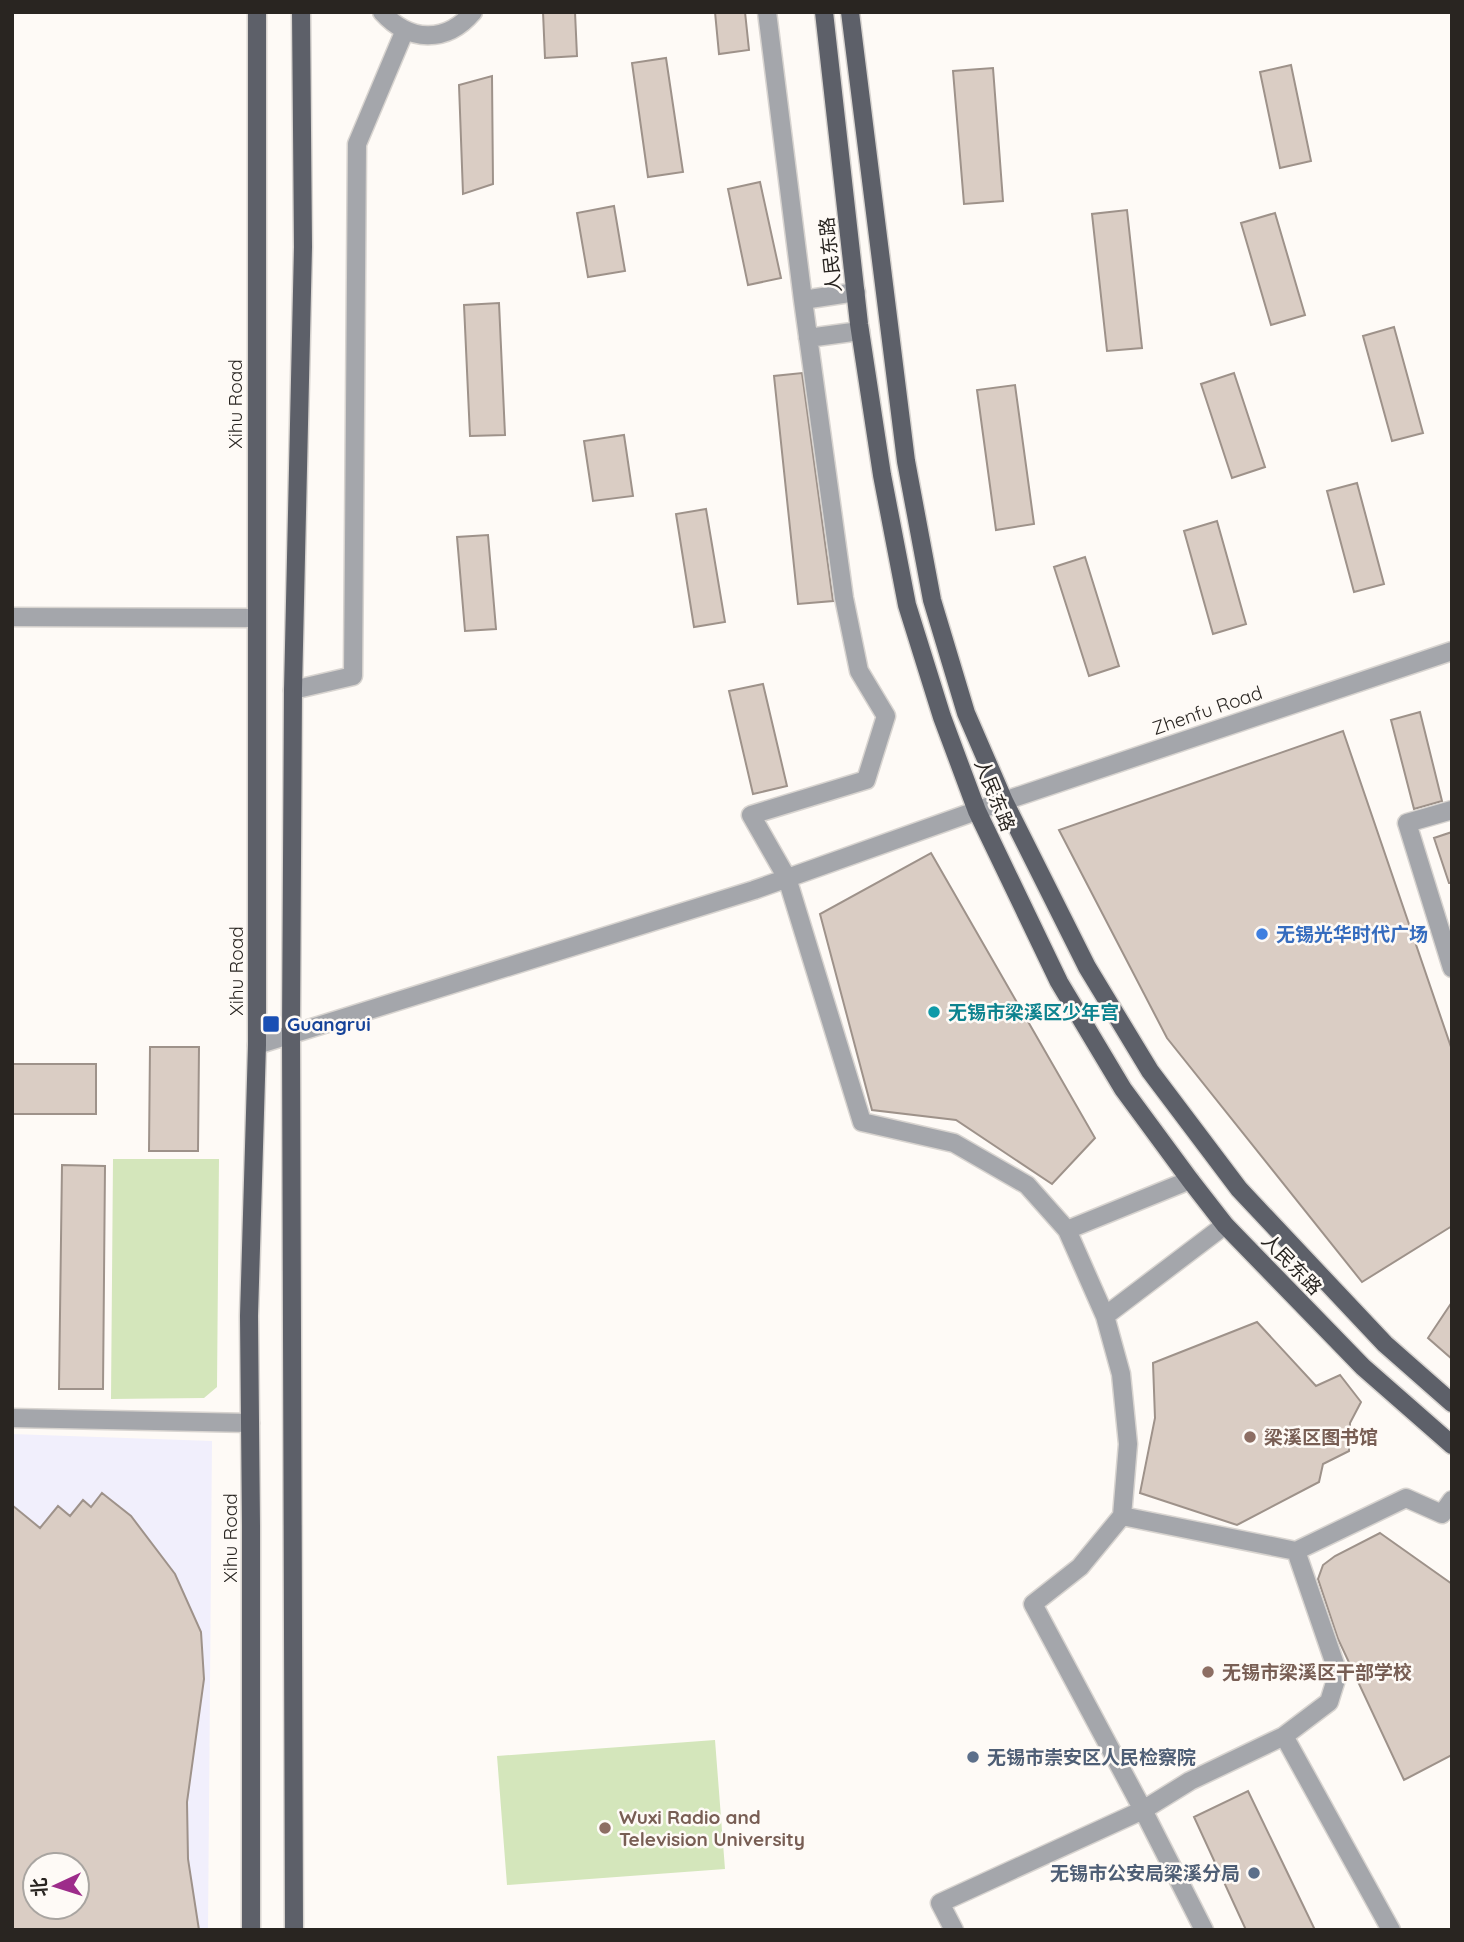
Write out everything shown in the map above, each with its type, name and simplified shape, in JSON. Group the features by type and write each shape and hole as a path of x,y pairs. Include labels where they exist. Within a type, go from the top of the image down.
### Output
{"main road":[{"name":"Xihu Road","path":"251,1930 249,1316 257,1045 257,12"},
{"path":"294,1930 291,1034 293,690 303,247 301,12"},
{"name":"人民东路","path":"824,12 860,331 882,475 907,605 942,717 977,811 1059,982 1123,1089 1190,1180 1225,1225 1363,1367 1452,1446"},
{"name":"人民东路","path":"850,12 906,461 932,600 966,713 1004,800 1087,967 1150,1071 1239,1189 1385,1344 1452,1403"}],"street":[{"path":"382,12 393,24 429,36 447,32 464,23 473,12"},
{"path":"767,12 844,598 859,671 886,716 866,780 751,815 787,878 862,1122 954,1143 1027,1185 1067,1230 1105,1316 1121,1374 1128,1444 1122,1516 1080,1567 1033,1604 1204,1930"},
{"path":"293,690 353,676 357,144 405,30"},
{"path":"803,300 856,292"},
{"path":"808,338 860,331"},
{"path":"12,617 256,618"},
{"name":"Zhenfu Road","path":"257,1045 787,878 1004,800 1452,651"},
{"path":"1452,810 1407,823 1452,968"},
{"path":"1067,1230 1190,1180"},
{"path":"1105,1316 1225,1225"},
{"path":"12,1418 250,1423"},
{"path":"1122,1516 1296,1551 1406,1498 1442,1514 1452,1500"},
{"path":"954,1930 940,1903 1143,1810 1190,1781 1284,1736 1329,1702 1338,1673 1296,1551"},
{"path":"1284,1736 1391,1930"}],"shaded area":[{"path":"12,1434 212,1441 208,1930 12,1930"}],"green space":[{"path":"113,1159 219,1159 217,1387 204,1398 111,1399"},
{"path":"715,1740 725,1869 507,1885 497,1756"}],"building":[{"path":"543,12 575,12 577,56 545,58"},
{"path":"715,12 745,12 749,50 719,54"},
{"path":"666,58 683,172 648,177 632,63"},
{"path":"1291,65 1311,161 1280,168 1260,72"},
{"path":"993,68 1003,201 964,204 953,71"},
{"path":"492,76 493,184 463,194 459,85"},
{"path":"760,182 781,278 748,285 728,189"},
{"path":"614,206 625,271 588,277 577,213"},
{"path":"1127,210 1142,348 1107,351 1092,214"},
{"path":"1275,213 1305,315 1271,325 1241,223"},
{"path":"499,303 505,435 470,436 464,305"},
{"path":"1394,327 1423,433 1392,441 1363,336"},
{"path":"802,373 833,601 798,604 774,376"},
{"path":"1234,373 1265,467 1232,478 1201,384"},
{"path":"1015,385 1034,524 996,530 977,390"},
{"path":"624,435 633,496 593,501 584,441"},
{"path":"1357,483 1384,584 1354,592 1327,491"},
{"path":"706,509 725,622 694,627 676,514"},
{"path":"1217,521 1246,624 1213,634 1184,531"},
{"path":"488,535 496,629 465,631 457,537"},
{"path":"1085,557 1119,666 1089,676 1054,567"},
{"path":"763,684 787,786 753,794 729,691"},
{"path":"1420,712 1442,801 1414,809 1391,720"},
{"name":"无锡光华时代广场","path":"1343,731 1452,1050 1452,1226 1362,1282 1167,1038 1059,830"},
{"path":"1452,832 1452,883 1449,883 1434,838"},
{"name":"无锡市梁溪区少年宫","path":"931,853 1095,1138 1052,1184 956,1120 872,1110 820,914"},
{"path":"150,1047 199,1047 198,1151 149,1151"},
{"path":"12,1064 96,1064 96,1114 12,1114"},
{"path":"62,1165 105,1166 103,1389 59,1389"},
{"path":"1452,1302 1452,1359 1428,1338"},
{"name":"梁溪区图书馆","path":"1257,1322 1316,1386 1340,1375 1361,1402 1350,1423 1349,1451 1323,1464 1319,1482 1237,1525 1140,1493 1155,1418 1153,1363"},
{"path":"102,1493 131,1516 175,1574 201,1632 204,1679 187,1802 188,1859 199,1930 12,1930 12,1505 40,1528 58,1506 70,1516 83,1500 91,1507"},
{"path":"1380,1533 1452,1584 1452,1755 1404,1780 1338,1639 1318,1579 1323,1565 1335,1556"},
{"name":"无锡市公安局梁溪分局","path":"1248,1791 1315,1930 1246,1930 1194,1817"}],"place":[{"name":"无锡光华时代广场","path":"1262,934"},
{"name":"无锡市梁溪区少年宫","path":"934,1012"},
{"name":"Guangrui","path":"271,1024"},
{"name":"梁溪区图书馆","path":"1250,1437"},
{"name":"无锡市梁溪区干部学校","path":"1208,1672"},
{"name":"无锡市崇安区人民检察院","path":"973,1757"},
{"name":"Wuxi Radio and Television University","path":"605,1828"},
{"name":"无锡市公安局梁溪分局","path":"1254,1873"}]}
